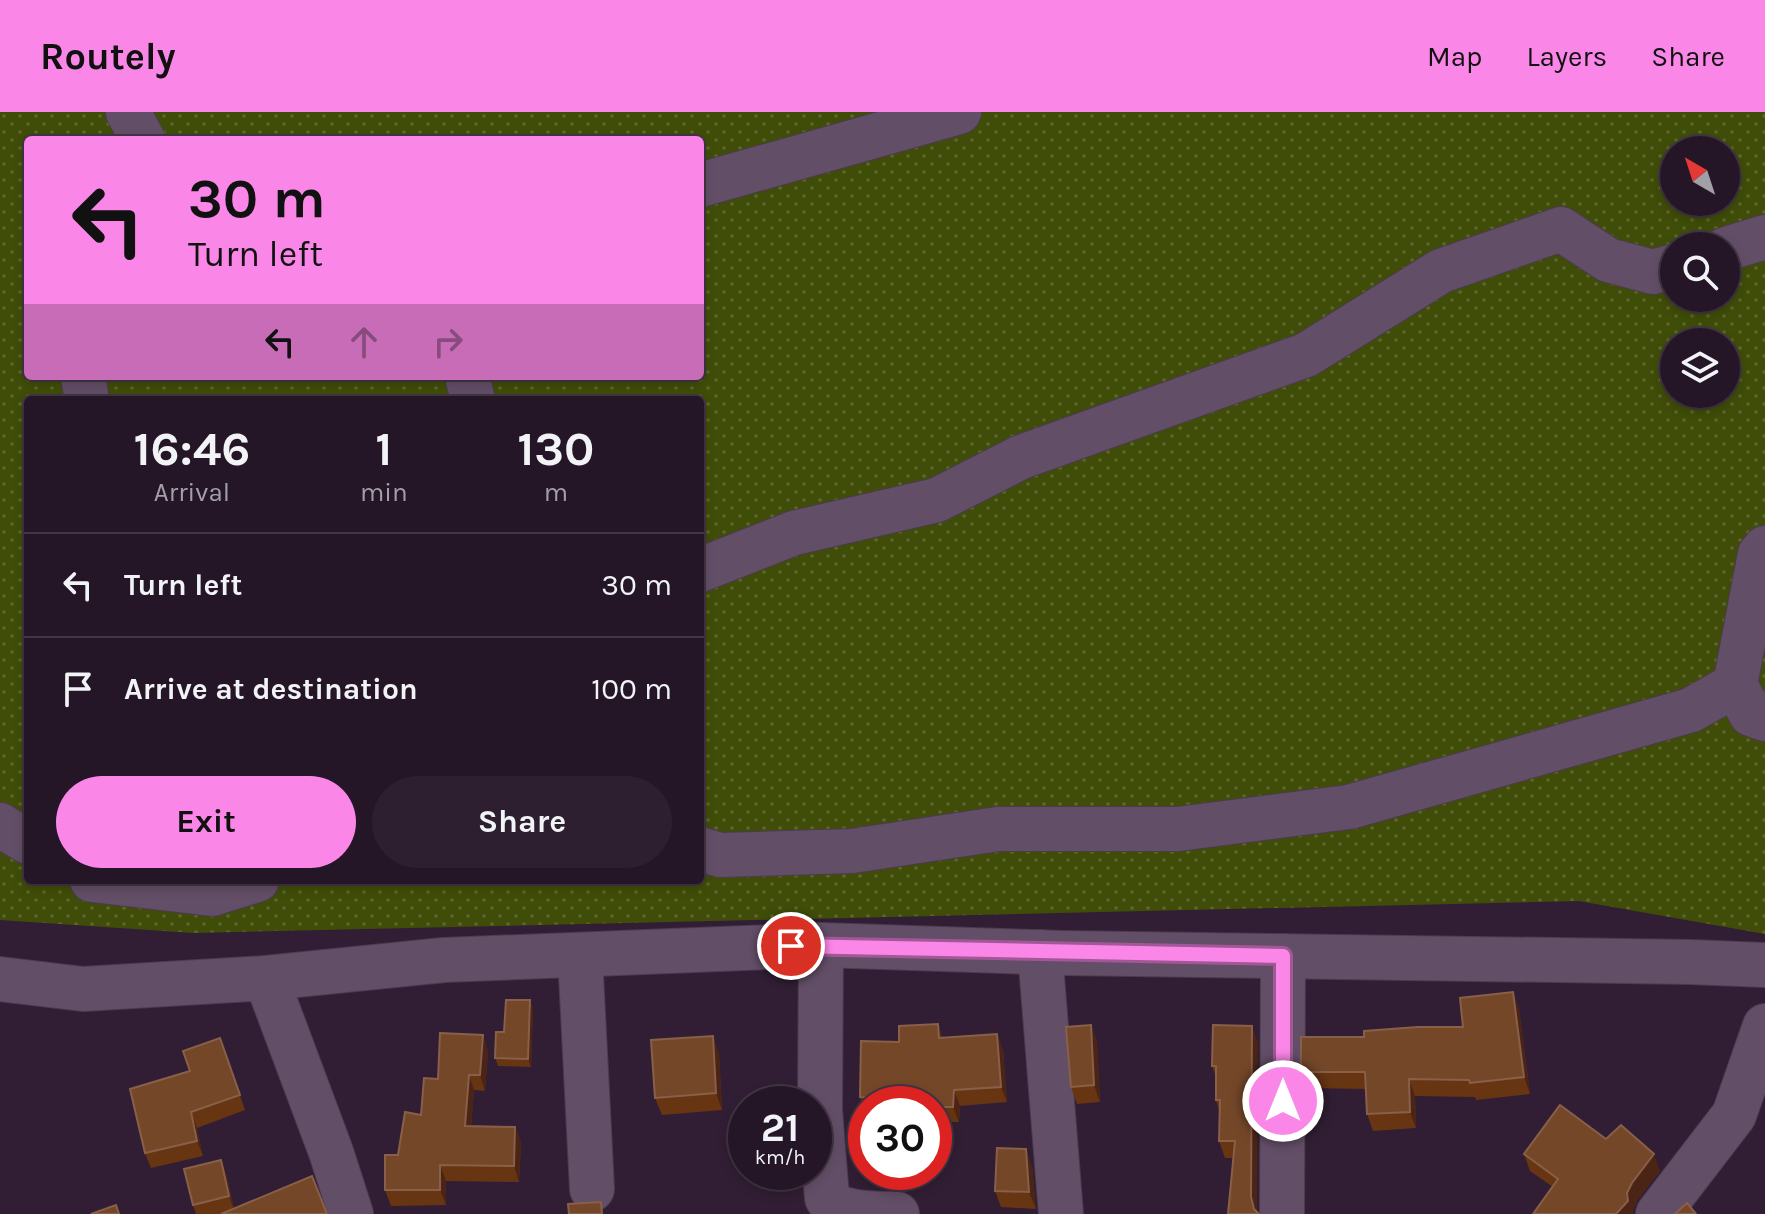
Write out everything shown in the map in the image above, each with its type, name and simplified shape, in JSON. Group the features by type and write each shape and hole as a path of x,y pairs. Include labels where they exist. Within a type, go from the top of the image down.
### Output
{"street":[{"path":"128,112 141,136"},
{"path":"704,184 959,112"},
{"path":"704,568 794,533 937,500 1021,457 1306,355 1441,271 1561,229 1608,260 1653,272 1660,270"},
{"path":"1740,245 1765,237"},
{"path":"1765,548 1760,554 1735,685 1751,714 1765,719"},
{"path":"704,850 720,855 852,851 998,829 1178,829 1349,807 1691,710 1735,685"},
{"path":"0,825 24,840"},
{"path":"126,884 212,894 244,884"},
{"path":"821,945 820,1110 829,1206 841,1214 897,1214"},
{"path":"0,979 83,989 266,978 444,960 821,945 1765,965"},
{"path":"1040,952 1061,1214"},
{"path":"580,955 592,1189"},
{"path":"1282,1214 1283,956"},
{"path":"266,978 351,1214"},
{"path":"1658,1214 1734,1115 1765,1026"}],"green space":[{"path":"0,112 1765,112 1765,934 1579,901 194,933 0,920"}],"building":[{"path":"1513,992 1524,1077 1470,1083 1469,1080 1409,1079 1410,1112 1367,1114 1365,1072 1301,1072 1301,1037 1364,1037 1364,1031 1463,1027 1460,998"},
{"path":"506,1000 530,1000 528,1059 495,1058 496,1032 504,1032"},
{"path":"938,1024 939,1038 997,1034 1001,1087 954,1090 952,1107 952,1086 860,1086 861,1041 899,1042 899,1026"},
{"path":"1091,1025 1094,1085 1071,1087 1066,1027"},
{"path":"1213,1025 1252,1026 1251,1197 1259,1214 1228,1214 1235,1141 1219,1141 1220,1100 1216,1100 1216,1066 1212,1066"},
{"path":"440,1033 483,1035 480,1075 469,1075 465,1126 515,1127 514,1166 440,1165 440,1190 385,1190 385,1155 398,1155 405,1112 421,1115 424,1078 438,1079"},
{"path":"713,1036 716,1093 655,1098 651,1040"},
{"path":"220,1038 240,1095 191,1112 197,1141 145,1153 130,1089 190,1071 183,1051"},
{"path":"1560,1105 1606,1139 1621,1125 1654,1154 1632,1183 1627,1193 1628,1201 1616,1214 1533,1214 1558,1179 1524,1154"},
{"path":"997,1148 1026,1149 1029,1192 995,1191"},
{"path":"221,1160 229,1196 193,1205 184,1169"},
{"path":"312,1176 327,1214 221,1214"},
{"path":"601,1202 602,1214 569,1214 568,1204"},
{"path":"1687,1203 1696,1214 1675,1214"},
{"path":"116,1205 119,1214 91,1214"}],"route":[{"path":"791,946 1283,956 1283,1101"}]}
